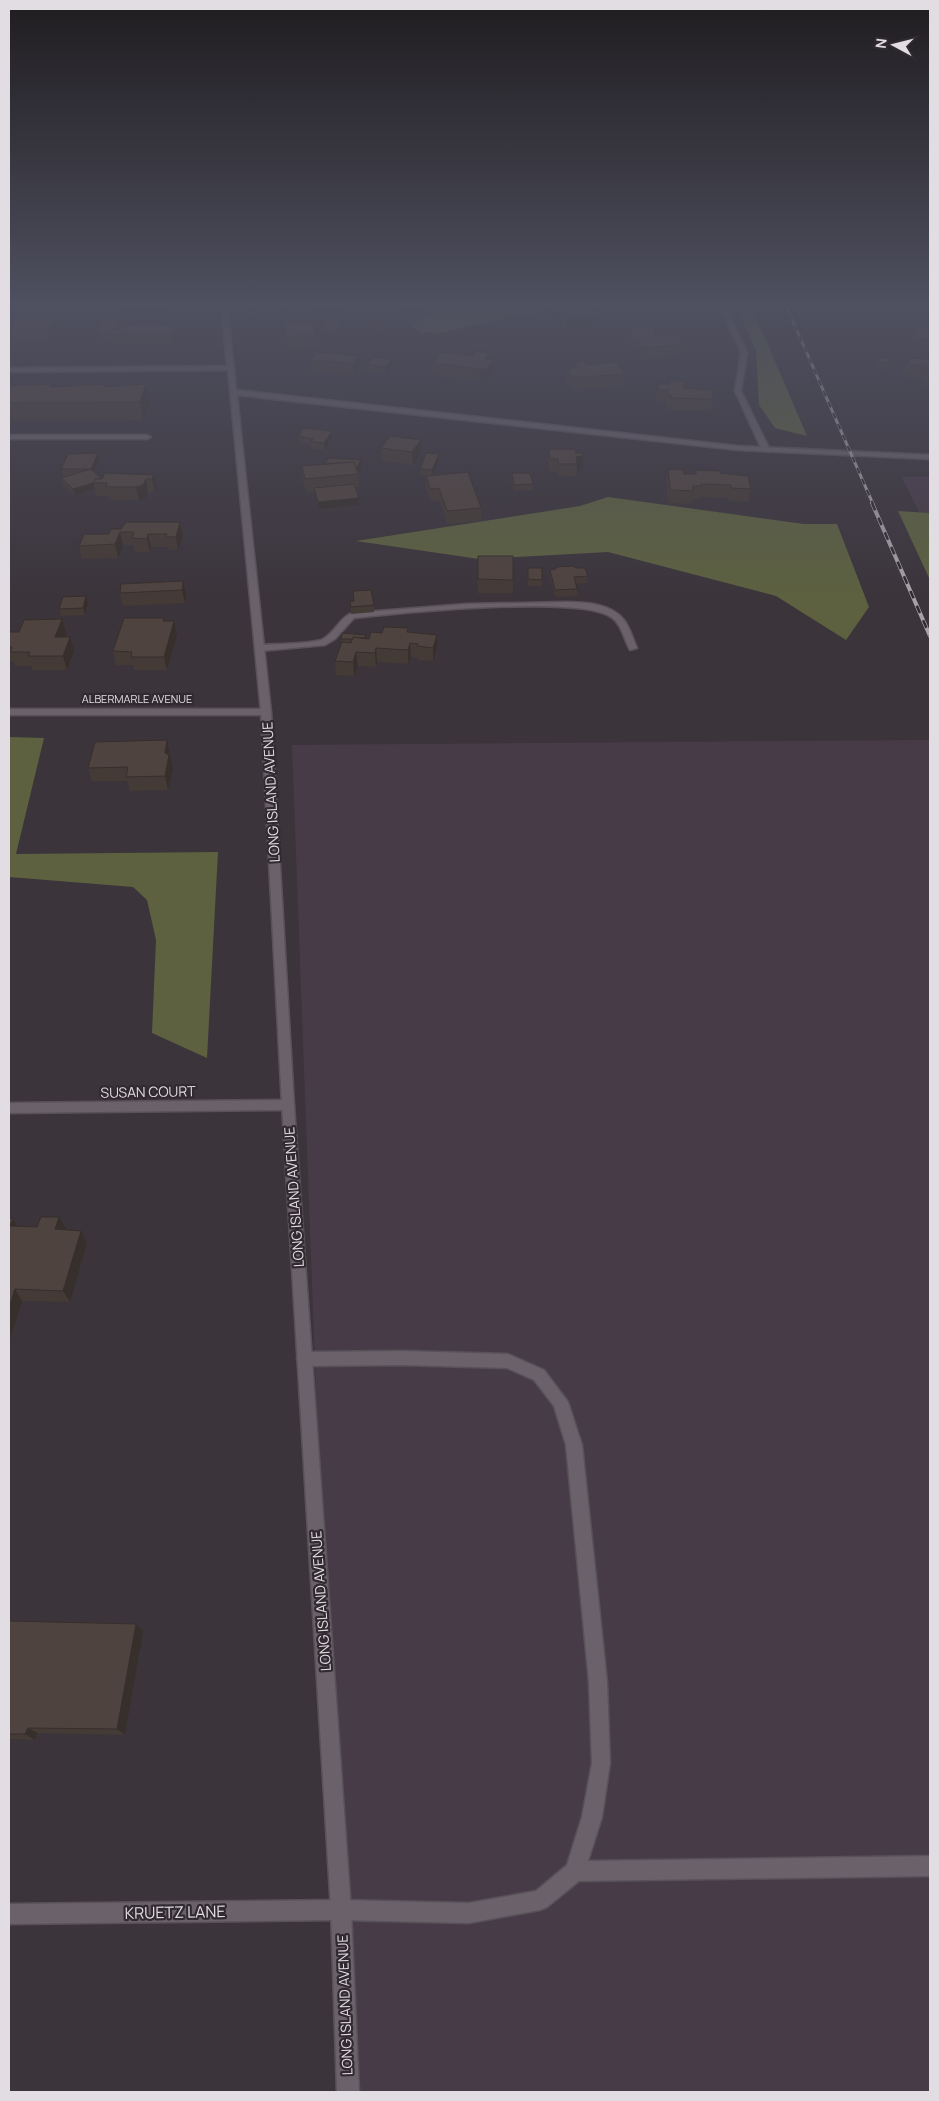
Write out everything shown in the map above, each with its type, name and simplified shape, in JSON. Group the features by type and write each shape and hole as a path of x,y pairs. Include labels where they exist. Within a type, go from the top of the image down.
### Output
{"street":[{"name":"LONG ISLAND AVENUE","path":"233,401 266,712 288,1105 341,1910 348,2092"},
{"path":"315,401 766,450 930,457"},
{"path":"742,401 766,450"},
{"path":"9,437 147,437"},
{"path":"260,648 322,643 331,639 340,630 346,619 352,616 431,608 555,605 588,607 617,616 633,648"},
{"name":"ALBERMARLE AVENUE","path":"9,712 266,712"},
{"name":"SUSAN COURT","path":"9,1108 288,1105"},
{"path":"305,1359 403,1358 508,1361 539,1375 560,1402 574,1445 598,1682 601,1763 592,1817 575,1871 930,1866"},
{"name":"KRUETZ LANE","path":"9,1914 341,1910 469,1913 540,1900 575,1871"}],"shaded area":[{"path":"902,477 930,477 930,535"},
{"path":"930,740 930,2092 342,2092 292,745"}],"green space":[{"path":"759,401 792,401 807,436 775,428 759,405"},
{"path":"608,497 804,524 837,524 869,607 846,640 776,596 608,552 479,559 356,541 580,506"},
{"path":"898,511 930,513 930,580"},
{"path":"9,737 44,738 16,854 218,852 207,1058 152,1033 156,940 147,900 133,887 9,877"}],"building":[{"path":"9,401 140,401 140,402 9,403"},
{"path":"303,428 332,431 324,443 311,442 313,439 298,436"},
{"path":"390,436 421,440 412,452 381,448"},
{"path":"549,449 575,449 576,453 582,453 583,456 576,457 577,464 558,464 558,459 550,459"},
{"path":"98,453 91,469 61,469 68,454"},
{"path":"426,453 439,454 432,470 420,469"},
{"path":"328,458 361,460 356,467 354,462 325,464"},
{"path":"354,462 358,474 305,479 302,466"},
{"path":"91,469 102,479 95,479 93,483 73,489 61,478"},
{"path":"668,469 684,470 684,474 696,474 696,470 719,471 720,473 748,476 751,489 731,488 731,485 701,484 702,486 693,486 693,491 670,490"},
{"path":"468,472 481,508 447,511 439,488 430,489 426,476"},
{"path":"105,473 154,475 152,479 146,479 143,485 136,487 106,487 107,483 93,483 95,479 102,479"},
{"path":"512,473 530,473 533,484 514,485"},
{"path":"354,484 359,498 318,502 314,488"},
{"path":"126,522 180,522 176,537 166,537 167,534 148,534 147,539 132,538 134,532 120,532 115,544 79,546 84,534 109,534 111,529 121,529"},
{"path":"478,556 513,556 513,580 478,579"},
{"path":"574,566 575,568 585,568 588,576 574,577 577,589 555,590 550,570 556,569 556,567"},
{"path":"528,568 542,568 542,580 528,579"},
{"path":"183,581 182,590 120,593 121,584"},
{"path":"371,590 374,605 351,607 350,601 354,601 353,591"},
{"path":"86,596 83,608 59,609 63,597"},
{"path":"124,618 164,618 163,621 174,621 164,657 131,657 132,652 113,651"},
{"path":"62,619 55,637 70,637 63,656 28,656 30,652 10,652 12,647 9,647 9,632 19,632 24,620"},
{"path":"384,627 408,628 407,632 437,635 433,648 410,643 408,650 376,648 375,653 356,652 353,662 335,661 342,642 351,643 353,637 369,639 371,632 382,633"},
{"path":"342,633 366,635 365,638 341,639"},
{"path":"167,740 165,753 169,755 165,776 126,777 128,767 88,768 95,742"},
{"path":"41,1217 59,1217 55,1229 81,1231 63,1291 15,1289 9,1308 9,1218 13,1219 10,1226 37,1227"},
{"path":"9,1621 136,1624 117,1729 28,1728 25,1734 9,1734"}],"railway":[{"path":"828,401 873,504"},
{"path":"872,503 930,636"}]}
